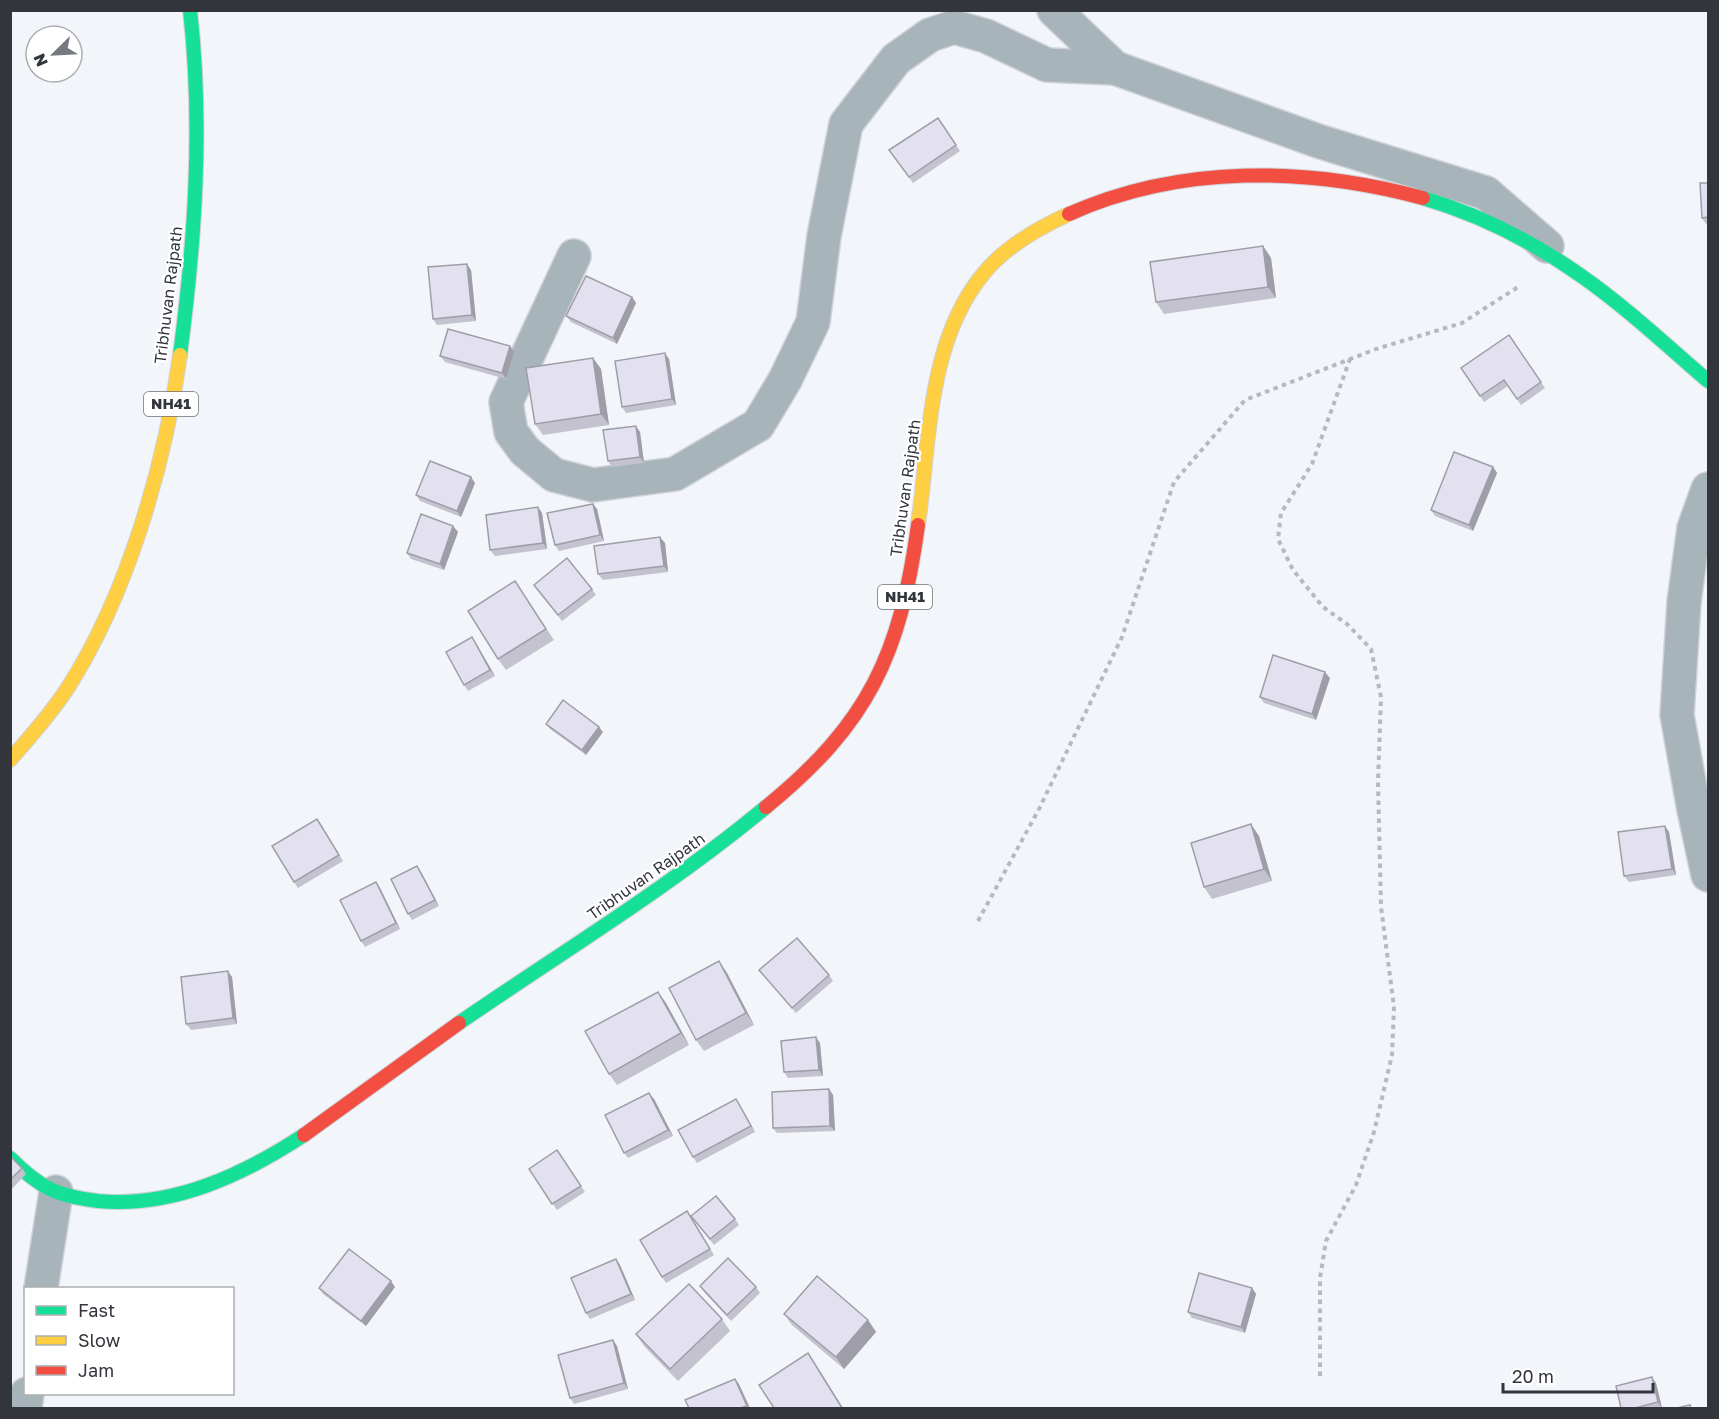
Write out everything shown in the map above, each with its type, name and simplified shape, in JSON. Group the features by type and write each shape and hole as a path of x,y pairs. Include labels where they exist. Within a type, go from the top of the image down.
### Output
{"highway":[{"name":"Tribhuvan Rajpath","path":"10,760 49,717 90,649 133,550 155,474 172,394 190,278 196,141 195,78 190,10"},
{"name":"Tribhuvan Rajpath","path":"10,1158 40,1185 56,1192 100,1203 135,1203 154,1200 196,1190 219,1181 272,1155 332,1115 443,1034 668,884 790,787 851,722 874,688 890,654 901,620 914,550 937,382 954,324 965,297 981,274 1000,254 1025,235 1097,201 1158,184 1222,176 1275,174 1328,179 1404,192 1483,221 1538,248 1571,269 1708,381"}],"street":[{"path":"1054,10 1115,68"},
{"path":"574,256 506,402 511,432 525,451 554,475 593,485 675,474 758,425 785,380 813,322 824,236 846,124 896,59 930,35 954,27 986,36 1047,65 1115,68 1318,141 1486,193 1571,269"},
{"path":"1708,489 1694,528 1691,549 1684,602 1677,715 1708,875"},
{"path":"41,1287 56,1192"}],"path":[{"path":"978,921 1039,809 1122,637 1174,482 1245,400 1376,349 1462,323 1571,269"},
{"path":"1320,1376 1320,1278 1326,1241 1356,1185 1374,1132 1392,1055 1394,1007 1381,895 1378,782 1381,697 1371,650 1347,624 1323,607 1293,570 1278,539 1281,513 1312,464 1350,359"}],"building":[{"path":"938,118 956,145 909,177 889,150"},
{"path":"1700,183 1708,183 1708,217 1702,218"},
{"path":"1263,246 1268,287 1156,302 1150,262"},
{"path":"467,264 472,315 433,319 428,267"},
{"path":"586,276 632,297 613,338 566,316"},
{"path":"448,329 510,346 502,373 440,356"},
{"path":"1509,335 1541,382 1517,399 1504,380 1480,396 1461,368"},
{"path":"665,353 672,399 622,407 615,361"},
{"path":"593,358 601,414 535,424 526,368"},
{"path":"636,426 640,457 608,461 603,430"},
{"path":"1454,452 1493,467 1469,525 1431,510"},
{"path":"430,461 471,477 457,511 416,495"},
{"path":"593,504 600,535 555,545 547,513"},
{"path":"538,507 543,543 490,550 486,515"},
{"path":"421,514 453,526 440,564 407,553"},
{"path":"660,537 664,566 598,574 594,546"},
{"path":"567,558 592,589 558,615 534,585"},
{"path":"515,581 546,629 498,659 468,611"},
{"path":"472,637 490,670 464,685 446,652"},
{"path":"1273,655 1325,672 1312,714 1260,697"},
{"path":"563,700 599,727 582,750 546,724"},
{"path":"317,819 339,855 294,882 272,846"},
{"path":"1251,824 1264,869 1204,887 1191,843"},
{"path":"1665,826 1672,869 1624,876 1618,832"},
{"path":"417,866 435,900 408,914 391,879"},
{"path":"376,882 396,923 361,941 340,900"},
{"path":"797,938 829,975 792,1008 759,970"},
{"path":"719,961 746,1013 696,1040 669,988"},
{"path":"228,971 233,1018 186,1024 181,977"},
{"path":"658,992 681,1033 609,1074 585,1031"},
{"path":"816,1037 819,1070 784,1072 781,1041"},
{"path":"829,1089 830,1126 773,1128 772,1092"},
{"path":"649,1093 668,1130 624,1153 605,1115"},
{"path":"736,1099 751,1126 693,1157 678,1130"},
{"path":"557,1150 581,1186 552,1204 529,1169"},
{"path":"10,1156 22,1168 10,1180"},
{"path":"716,1196 735,1219 710,1239 691,1216"},
{"path":"687,1211 710,1249 662,1277 640,1240"},
{"path":"349,1249 391,1281 361,1321 319,1288"},
{"path":"728,1258 756,1287 727,1315 700,1286"},
{"path":"616,1259 631,1294 586,1313 571,1278"},
{"path":"1199,1273 1252,1288 1241,1327 1188,1312"},
{"path":"817,1276 868,1320 836,1357 784,1314"},
{"path":"689,1284 722,1319 670,1369 636,1334"},
{"path":"613,1340 624,1383 570,1398 558,1355"},
{"path":"808,1353 842,1408 774,1408 759,1385"},
{"path":"1652,1377 1658,1402 1635,1408 1621,1408 1616,1386"},
{"path":"735,1379 747,1406 689,1408 685,1400"}],"traffic: fast":[{"path":"180,355 190,269 196,183 196,96 190,10"},
{"path":"1423,198 1484,221 1524,240 1562,263 1614,300 1708,381"},
{"path":"459,1023 654,892 766,807"},
{"path":"10,1158 33,1179 55,1191 98,1201 126,1202 180,1194 206,1186 257,1163 304,1135"}],"traffic: slow":[{"path":"918,525 934,393 951,329 965,300 984,273 1002,254 1034,232 1069,214"},
{"path":"10,760 47,717 67,689 108,613 125,571 153,484 164,441 180,355"}],"traffic: jam":[{"path":"1069,214 1112,198 1155,186 1200,179 1244,176 1290,176 1334,180 1423,198"},
{"path":"766,807 831,746 855,715 874,683 889,649 901,612 911,571 918,525"},
{"path":"304,1135 459,1023"}]}
